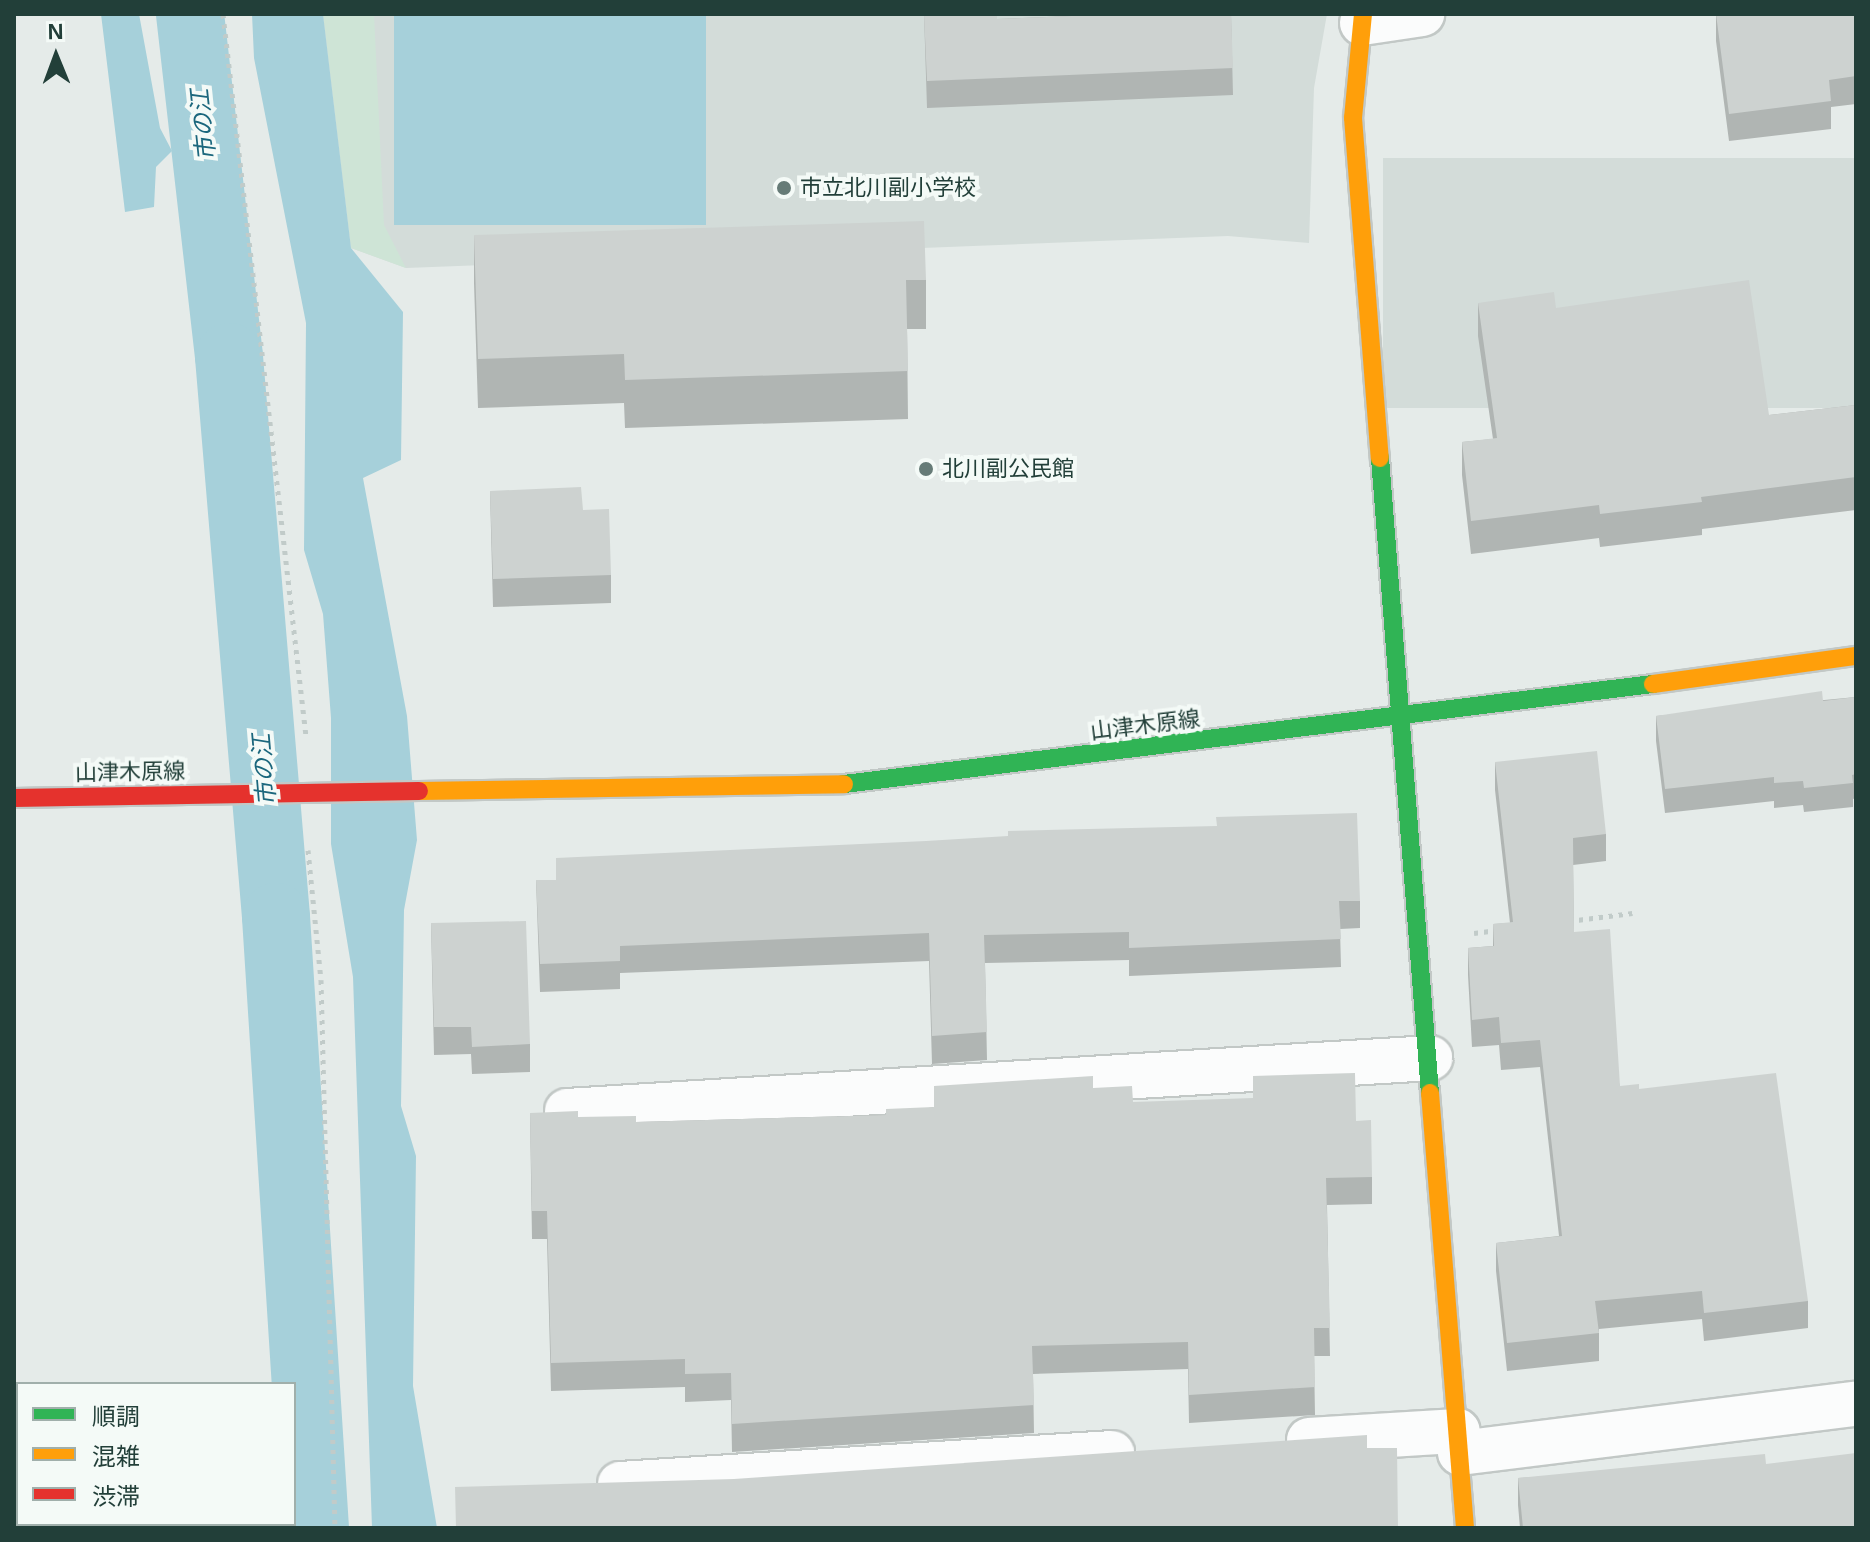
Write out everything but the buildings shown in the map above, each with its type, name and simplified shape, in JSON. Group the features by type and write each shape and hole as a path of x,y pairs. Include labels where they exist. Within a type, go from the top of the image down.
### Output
{"street":[{"path":"1422,14 1362,18 1353,118 1404,718 1465,1528"},
{"name":"山津木原線","path":"14,798 850,784 1404,718 1856,656"},
{"path":"567,1111 1430,1058"},
{"path":"1268,1443 1459,1442 1856,1404"},
{"path":"620,1484 1157,1450"}],"path":[{"path":"223,14 306,734 306,792 321,980 335,1528"},
{"path":"1558,923 1633,913"},
{"path":"1421,940 1512,928"}],"shaded area":[{"name":"市立北川副小学校","path":"323,14 1327,14 1314,88 1309,243 1228,236 406,268 351,248"},
{"path":"1383,158 1856,158 1856,408 1383,408"}],"green space":[{"path":"323,14 374,14 384,225 406,268 351,248"}],"water":[{"path":"101,14 139,14 160,128 172,151 156,167 154,207 125,212"},
{"path":"252,14 323,14 351,248 403,312 401,460 363,478 407,716 417,840 404,910 401,1106 416,1156 413,1386 437,1528 372,1528 353,977 331,844 331,718 323,614 304,550 306,323 254,58"},
{"path":"394,14 706,14 706,225 394,225"}],"waterway":[{"name":"市の江","path":"190,14 229,357 276,917 315,1528"}],"traffic: fast":[{"path":"1380,458 1430,1093"},
{"path":"844,784 1653,684"}],"traffic: slow":[{"path":"1363,14 1353,118 1380,458"},
{"path":"1653,684 1856,656"},
{"path":"419,791 844,784"},
{"path":"1430,1093 1465,1528"}],"traffic: jam":[{"path":"14,798 419,791"}],"place":[{"name":"市立北川副小学校","path":"784,188"},
{"name":"北川副公民館","path":"926,469"}]}
